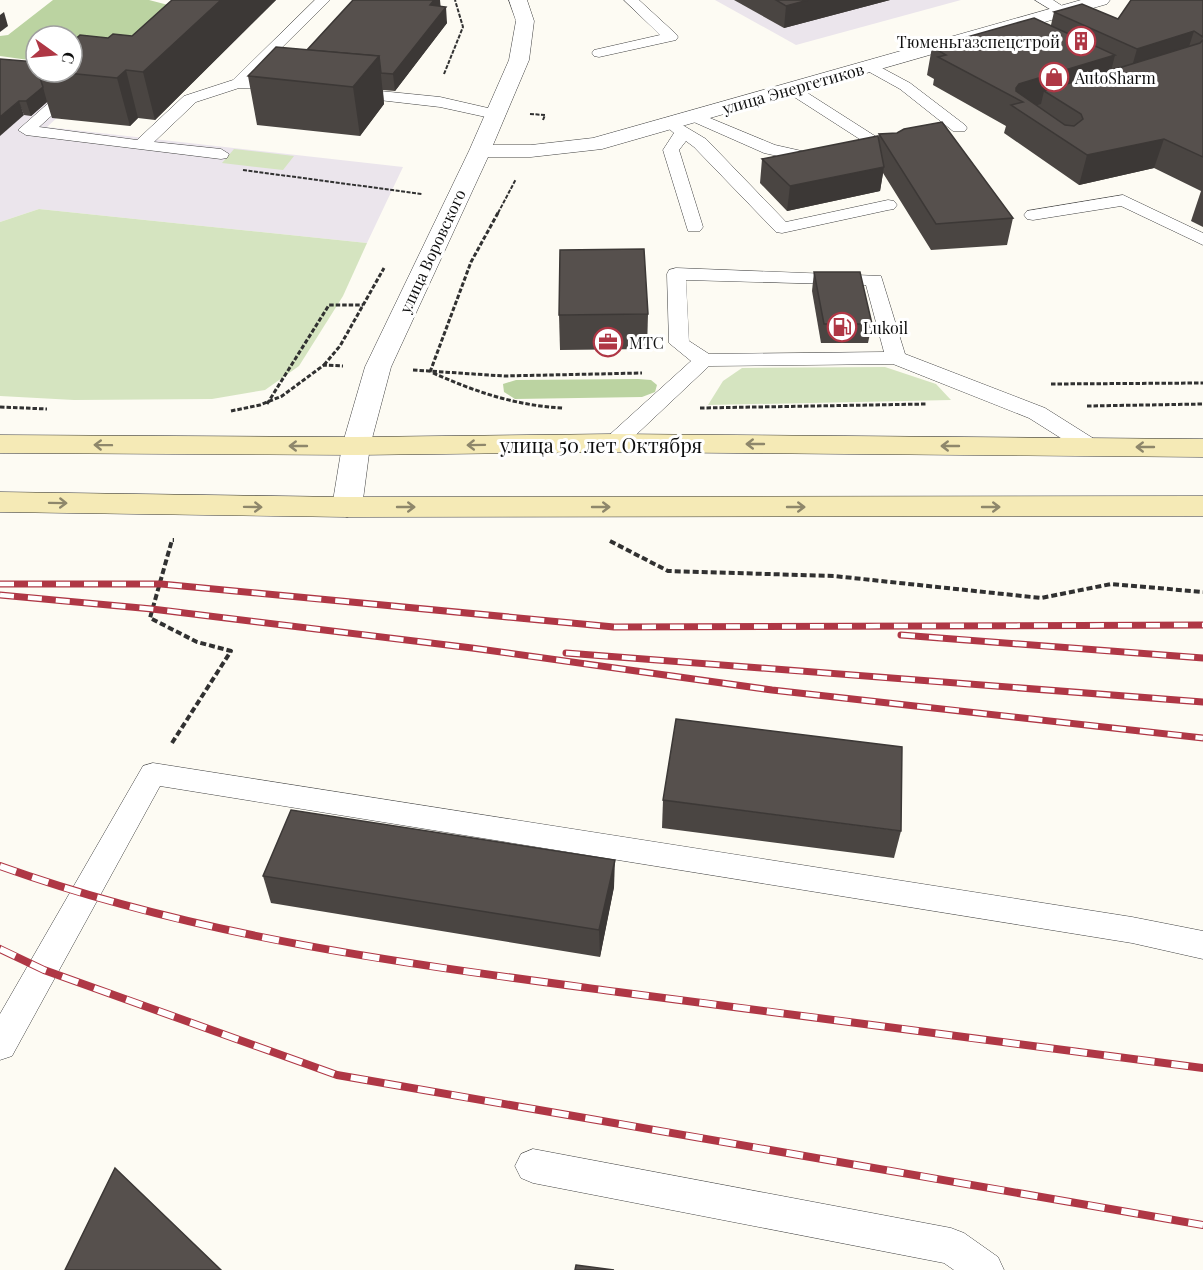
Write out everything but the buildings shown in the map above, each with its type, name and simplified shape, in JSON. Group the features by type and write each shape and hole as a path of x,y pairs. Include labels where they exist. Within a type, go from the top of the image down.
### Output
{"main road":[{"name":"улица 50 лет Октября","path":"0,444 356,446 614,443 1203,448"},
{"path":"0,502 347,507 1203,507"}],"street":[{"name":"улица Воровского","path":"347,507 356,446 378,367 480,151 519,60 525,21 518,0"},
{"name":"улица Энергетиков","path":"480,151 531,152 594,144 682,123 790,88 1101,0"}],"lane":[{"path":"238,83 323,0"},
{"path":"599,53 671,37 631,0"},
{"path":"1042,0 1063,11"},
{"path":"1006,27 1026,36"},
{"path":"869,66 905,86 959,128"},
{"path":"92,73 26,130 215,153"},
{"path":"141,145 190,99 238,83 298,89"},
{"path":"790,88 892,152"},
{"path":"333,92 440,102 495,114"},
{"path":"682,123 770,150 818,160"},
{"path":"682,123 782,228 888,205"},
{"path":"682,123 672,150 694,227"},
{"path":"1033,214 1123,200 1203,240"},
{"path":"896,358 874,280 676,274 679,343 704,360 896,358 1036,413 1091,447"},
{"path":"614,443 704,360"},
{"path":"0,1045 153,774 1120,928 1203,945"},
{"path":"533,1166 951,1246 985,1270"}],"path":[{"path":"215,153 216,166 422,194 416,204"},
{"path":"222,412 267,404 298,388 324,365 340,346 384,268"},
{"path":"267,404 329,305 364,304"},
{"path":"324,365 430,372"},
{"path":"1045,385 1203,382"},
{"path":"1083,406 1203,404"},
{"path":"0,407 58,410"},
{"path":"606,539 668,571 834,576 1041,598 1111,584 1203,592"},
{"path":"153,774 231,651 197,642 150,618 172,540 183,540"}],"shaded area":[{"path":"715,0 961,0 796,45"},
{"path":"0,68 24,70 24,84 84,84 84,76 100,78 47,127 403,167 367,243 39,209 0,222"}],"green space":[{"path":"53,0 149,0 172,6 103,70 84,68 84,24 24,24 24,59 0,56 0,36 8,35"},
{"path":"234,149 294,156 283,170 222,163"},
{"path":"39,209 367,243 343,296 299,366 265,390 212,399 74,400 0,396 0,222"},
{"path":"885,367 936,384 951,400 708,405 723,381 742,368"},
{"path":"516,380 651,380 657,385 655,392 642,397 515,399 504,392 503,384"}],"railway":[{"path":"0,584 161,584 614,627 1203,625"},
{"path":"0,595 152,609 472,648 772,690 1203,738"},
{"path":"901,635 1203,658"},
{"path":"566,653 1203,702"},
{"path":"0,866 75,891 152,912 306,946 383,959 1203,1068"},
{"path":"0,949 44,970 337,1075 1203,1225"}],"place":[{"name":"Тюменьгазспецстрой","path":"1081,41"},
{"name":"AutoSharm","path":"1054,77"},
{"name":"Lukoil","path":"842,327"},
{"name":"МТС","path":"608,342"}]}
